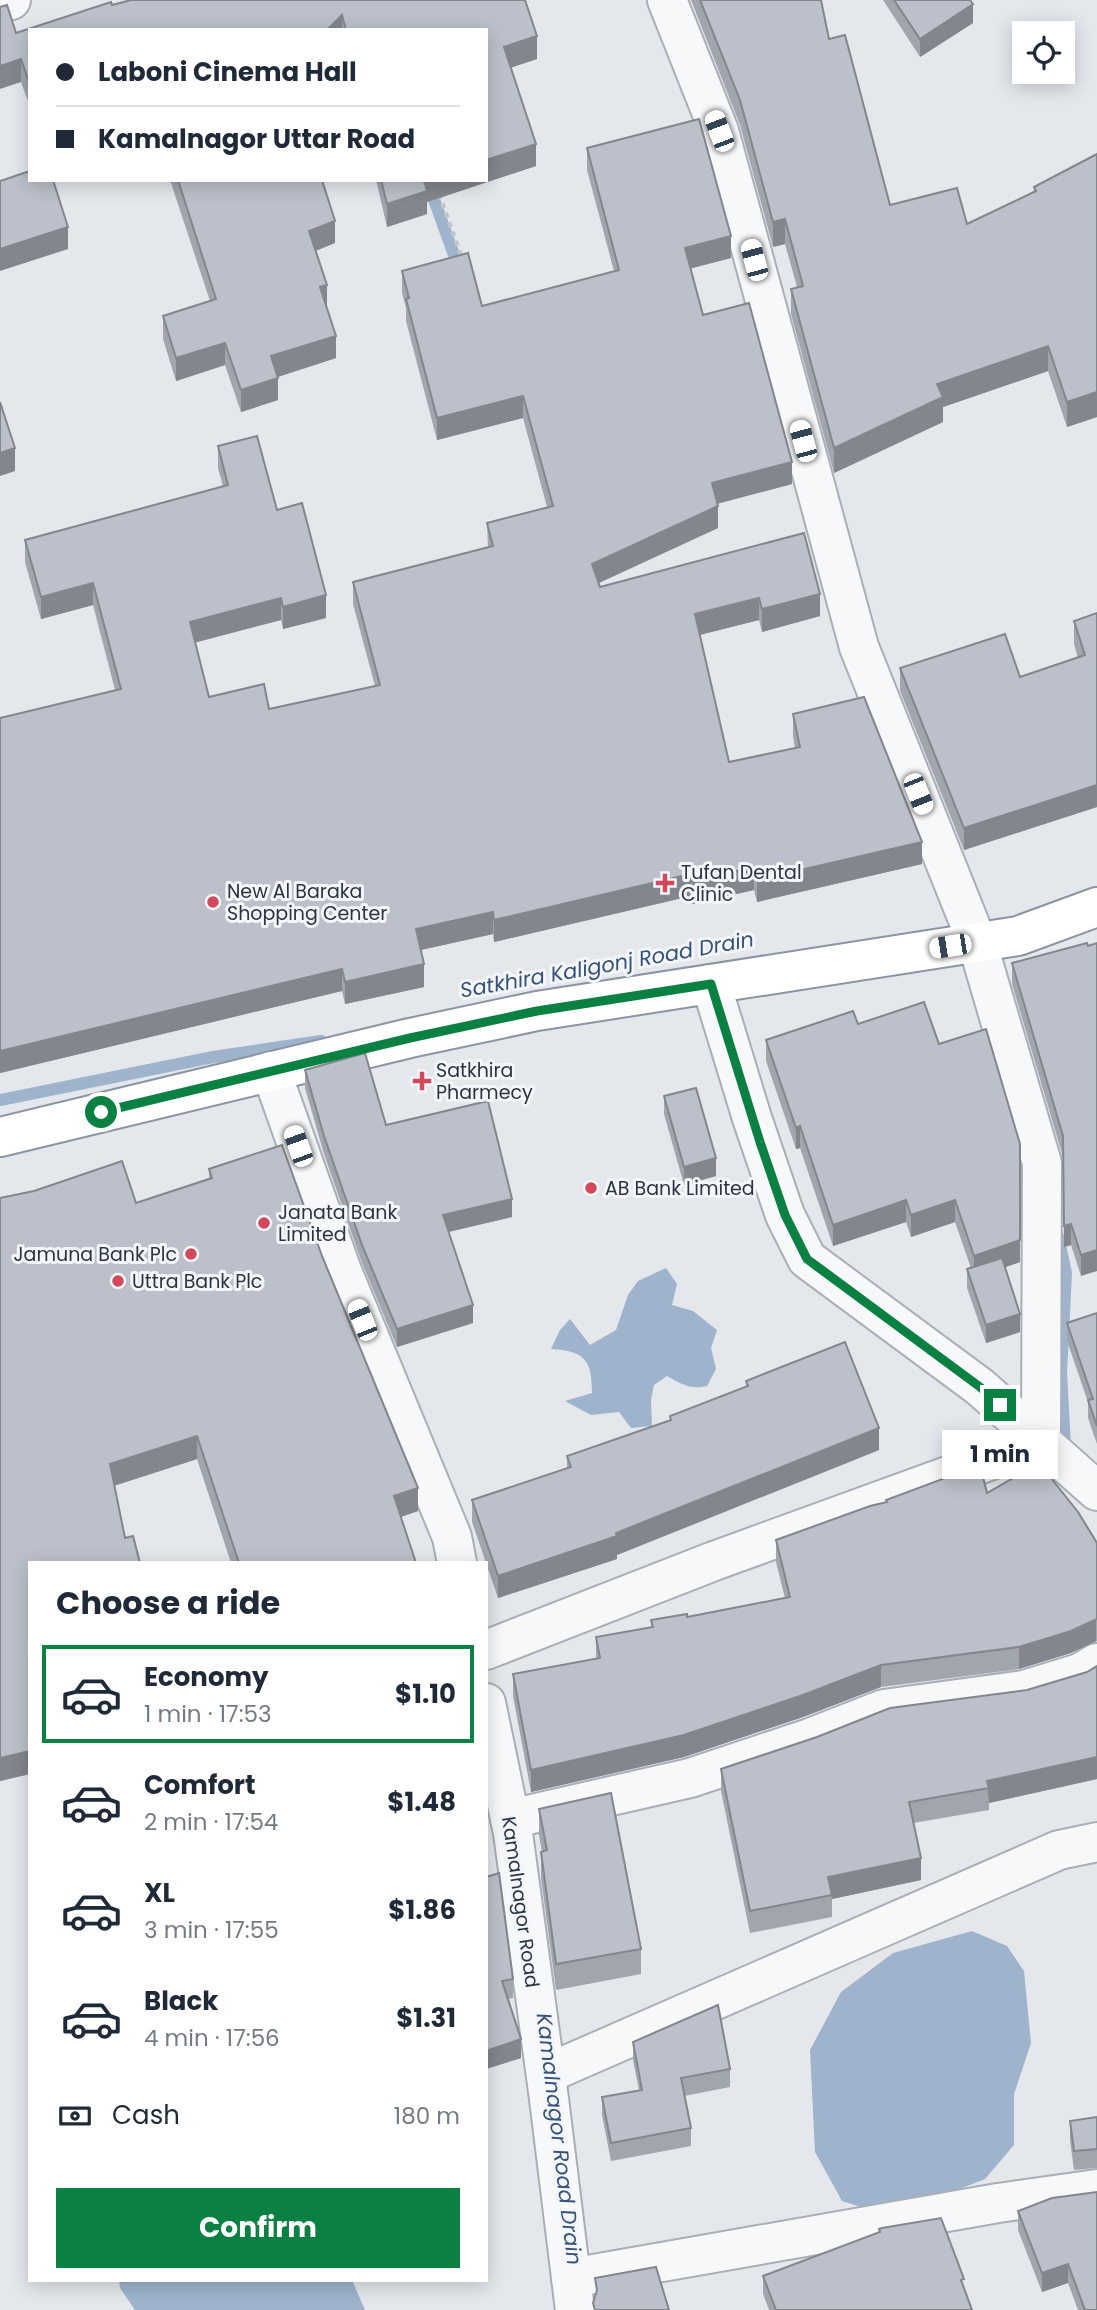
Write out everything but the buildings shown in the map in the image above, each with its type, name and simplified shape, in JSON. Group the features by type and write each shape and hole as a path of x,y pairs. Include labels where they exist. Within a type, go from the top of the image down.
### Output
{"highway":[{"path":"0,1137 410,1038 537,1011 1018,936 1097,908"}],"street":[{"path":"0,2 10,0"},
{"path":"667,0 719,131 859,647 976,942 1042,1163 1041,1441"},
{"path":"711,984 785,1215 807,1259 980,1387 1097,1491"},
{"path":"271,1071 342,1271 452,1537 457,1561"},
{"path":"488,1649 714,1561 1041,1441"},
{"path":"510,1819 690,1778 810,1738 884,1709 1024,1690 1080,1673 1097,1663"},
{"name":"Kamalnagor Road","path":"488,1713 510,1819 573,2294"},
{"path":"545,2074 1059,1850 1097,1842"},
{"path":"573,2294 984,2205 1097,2189"}],"path":[{"path":"436,188 466,267"}],"water":[{"path":"666,1268 677,1284 672,1305 693,1311 717,1330 711,1348 716,1369 707,1386 691,1387 667,1376 654,1385 651,1400 652,1426 631,1428 619,1412 591,1415 565,1401 592,1393 592,1382 584,1359 572,1352 551,1349 560,1330 570,1319 590,1345 616,1330 628,1295 638,1281"},
{"path":"972,1931 1007,1946 1024,1971 1031,2043 1014,2094 1014,2145 985,2179 942,2196 874,2211 842,2201 815,2152 810,2050 841,1992 893,1953"},
{"path":"119,2282 353,2282 365,2310 135,2310 120,2288"}],"waterway":[{"path":"428,182 459,269"},
{"name":"Satkhira Kaligonj Road Drain","path":"0,1100 213,1057 321,1041"},
{"path":"1058,1236 1066,1273 1061,1373 1065,1445 1070,1449"}],"place":[{"name":"Tufan Dental Clinic","path":"665,883"},
{"name":"New Al Baraka Shopping Center","path":"213,902"},
{"name":"Satkhira Pharmecy","path":"422,1081"},
{"name":"AB Bank Limited","path":"591,1188"},
{"name":"Janata Bank Limited","path":"264,1223"},
{"name":"Jamuna Bank Plc","path":"191,1254"},
{"name":"Uttra Bank Plc","path":"118,1281"}],"route":[{"path":"101,1112 410,1038 537,1011 711,984 785,1215 807,1259 980,1387 1000,1405"}],"water label":[{"name":"Kamalnagor Road Drain","path":"559,2139"}]}
